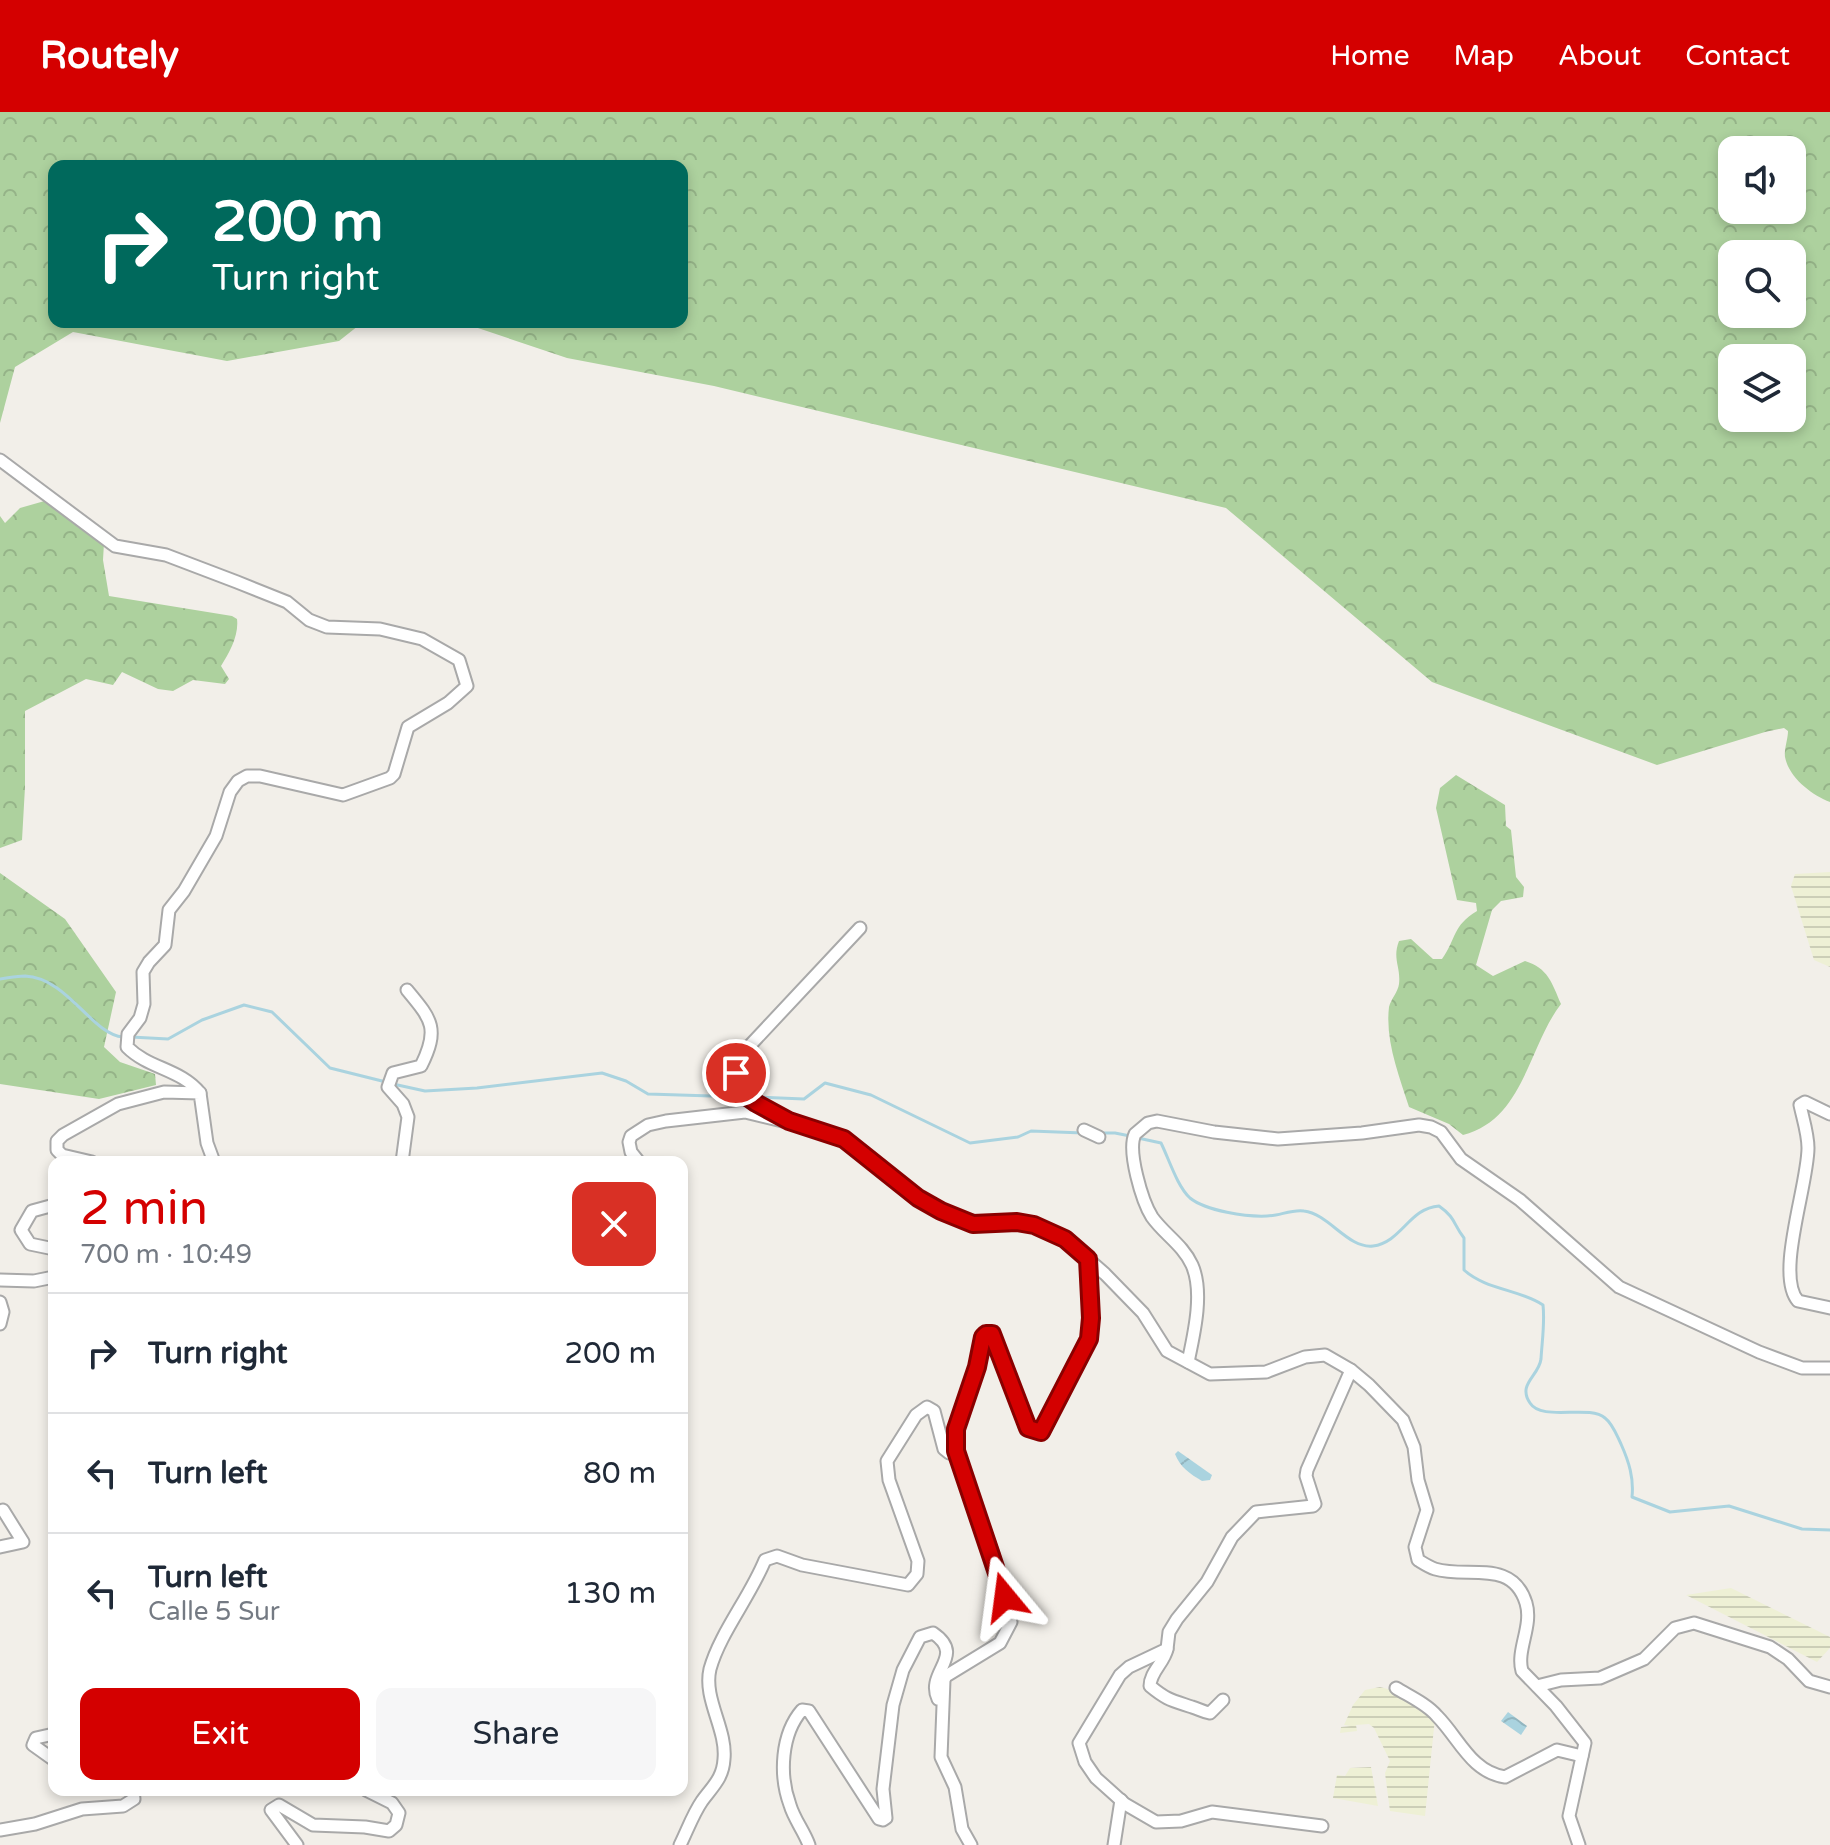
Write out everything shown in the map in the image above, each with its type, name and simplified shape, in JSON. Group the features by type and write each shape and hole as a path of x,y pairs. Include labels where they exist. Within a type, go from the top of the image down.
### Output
{"street":[{"path":"0,460 115,546 166,555 237,582 287,602 309,620 327,627 380,629 422,639 459,660 467,686 448,703 408,727 394,774 373,785 343,795 260,776 247,776 238,781 230,792 216,836 184,891 169,910 165,945 143,972 144,1004 140,1018 128,1037 127,1047 137,1057 190,1081 200,1093 212,1156"},
{"path":"789,1121 742,1093 736,1073 741,1055 860,928"},
{"path":"403,1156 408,1117 403,1104 388,1084 393,1073 421,1066 432,1028 429,1017 407,990"},
{"path":"66,1156 57,1150 57,1141 118,1104 164,1092 200,1093"},
{"path":"1830,1114 1805,1102 1800,1105 1808,1150 1789,1271 1789,1284 1795,1298 1830,1308"},
{"path":"634,1156 629,1142 633,1133 648,1125 745,1112 789,1121 844,1139 918,1198 941,1211 973,1224 1017,1222 1034,1225 1065,1239 1143,1313 1167,1351 1210,1374 1266,1372 1305,1357 1321,1355 1351,1370 1403,1420 1414,1447 1418,1480 1427,1510 1415,1547 1418,1560 1436,1569 1502,1575 1512,1581 1526,1603 1528,1625 1520,1664 1522,1671 1585,1743 1569,1816 1579,1845"},
{"path":"1188,1362 1196,1326 1193,1266 1147,1207 1132,1155 1134,1136 1148,1123 1157,1121 1214,1132 1278,1139 1419,1125 1431,1127 1441,1132 1461,1159 1520,1200 1619,1287 1759,1352 1802,1368 1830,1368"},
{"path":"1084,1130 1099,1137"},
{"path":"48,1207 32,1211 21,1230 30,1244 48,1248"},
{"path":"971,1845 962,1829 955,1787 941,1757 942,1699 946,1676 1003,1641 1011,1622 993,1554 956,1451 956,1429 986,1334 992,1334 1028,1428 1041,1432 1089,1339 1088,1259"},
{"path":"0,1280 48,1278"},
{"path":"0,1302 3,1312 0,1324"},
{"path":"1223,1700 1210,1713 1170,1702 1150,1686 1151,1677 1166,1655 1169,1632 1207,1582 1232,1537 1256,1512 1315,1504 1307,1470 1351,1370"},
{"path":"680,1845 701,1802 720,1780 725,1757 708,1685 712,1665 765,1560 777,1556 802,1565 908,1585 917,1574 918,1561 889,1480 888,1455 916,1415 927,1407 934,1411 944,1449 949,1453 956,1451"},
{"path":"0,1547 23,1542 3,1510"},
{"path":"1537,1686 1561,1680 1600,1678 1644,1659 1675,1628 1694,1623 1770,1647 1788,1659 1809,1681 1830,1687"},
{"path":"809,1845 790,1807 785,1785 785,1750 791,1723 802,1710 809,1711 879,1819 883,1820 886,1818 883,1779 893,1705 903,1670 924,1634 933,1633 947,1647 948,1655 936,1678 935,1691 938,1699 942,1699"},
{"path":"1167,1649 1129,1667 1120,1675 1079,1740 1085,1762 1096,1778 1121,1800 1156,1822 1181,1821 1212,1812 1322,1826"},
{"path":"1396,1688 1437,1715 1469,1758 1492,1773 1505,1777 1557,1750 1582,1756"},
{"path":"48,1735 36,1738 33,1743 35,1749 48,1757"},
{"path":"0,1830 35,1824 82,1809 127,1805 134,1796"},
{"path":"297,1845 271,1810 279,1805 313,1825 389,1831 396,1825 399,1813 392,1803 378,1796"},
{"path":"1114,1845 1121,1800"}],"green space":[{"path":"0,112 1830,112 1830,802 1809,790 1791,772 1785,757 1788,731 1784,728 1657,765 1432,682 1226,508 714,386 567,358 478,328 688,328 688,160 48,160 48,328 355,328 339,341 227,361 73,332 15,367 0,423"},
{"path":"48,500 104,543 103,560 109,596 232,616 237,619 237,631 221,666 229,679 225,684 193,680 173,691 158,689 122,672 113,685 86,679 25,711 22,840 0,848 0,516 5,523 20,508"},
{"path":"1456,775 1505,805 1516,877 1524,887 1523,897 1501,901 1492,910 1476,965 1493,976 1525,961 1533,964 1548,977 1561,1004 1512,1098 1483,1127 1463,1135 1449,1124 1409,1107 1394,1058 1388,1020 1389,1007 1399,984 1396,953 1399,941 1411,939 1433,959 1442,959 1459,927 1477,911 1476,903 1457,900 1436,808 1440,788"},
{"path":"1830,872 1830,967 1814,960 1791,886 1795,874"},
{"path":"0,873 65,919 116,992 104,1047 120,1062 155,1074 156,1085 99,1099 0,1084"},
{"path":"1731,1588 1830,1637 1830,1648 1817,1662 1686,1595"},
{"path":"1380,1687 1395,1691 1435,1718 1425,1816 1390,1811 1385,1773 1390,1761 1374,1728 1369,1724 1356,1725 1357,1731 1340,1733 1341,1727 1351,1726 1344,1725 1353,1705 1365,1690"},
{"path":"1371,1767 1378,1806 1333,1798 1337,1775 1345,1776 1350,1768"}],"water":[{"path":"1178,1451 1212,1475 1210,1480 1202,1481 1186,1470 1175,1454"},
{"path":"1508,1712 1527,1726 1521,1735 1501,1721"}],"waterway":[{"path":"0,979 25,976 40,979 66,995 111,1034 123,1037"},
{"path":"131,1037 168,1039 202,1020 244,1005 272,1012 330,1068 386,1082"},
{"path":"393,1084 425,1091 602,1073 626,1081 648,1094 743,1097"},
{"path":"754,1097 804,1099 825,1083 871,1095 970,1143 1018,1137 1031,1131 1083,1133"},
{"path":"1098,1133 1130,1136"},
{"path":"1138,1138 1161,1143 1181,1187 1197,1203 1216,1210 1249,1215 1272,1216 1295,1211 1313,1213 1364,1245 1383,1243 1420,1213 1439,1206 1464,1238 1464,1270 1482,1282 1543,1305 1541,1359 1526,1390 1530,1403 1536,1409 1545,1411 1588,1412 1605,1418 1613,1427 1629,1464 1632,1497 1670,1512 1729,1506 1802,1529 1830,1530"}],"route":[{"path":"736,1073 742,1093 756,1103 798,1125 844,1139 918,1198 941,1211 973,1224 1017,1222 1034,1225 1065,1239 1088,1259 1089,1339 1041,1432 1028,1428 992,1334 983,1337 977,1367 956,1429 959,1463 993,1554 1005,1597"}]}
